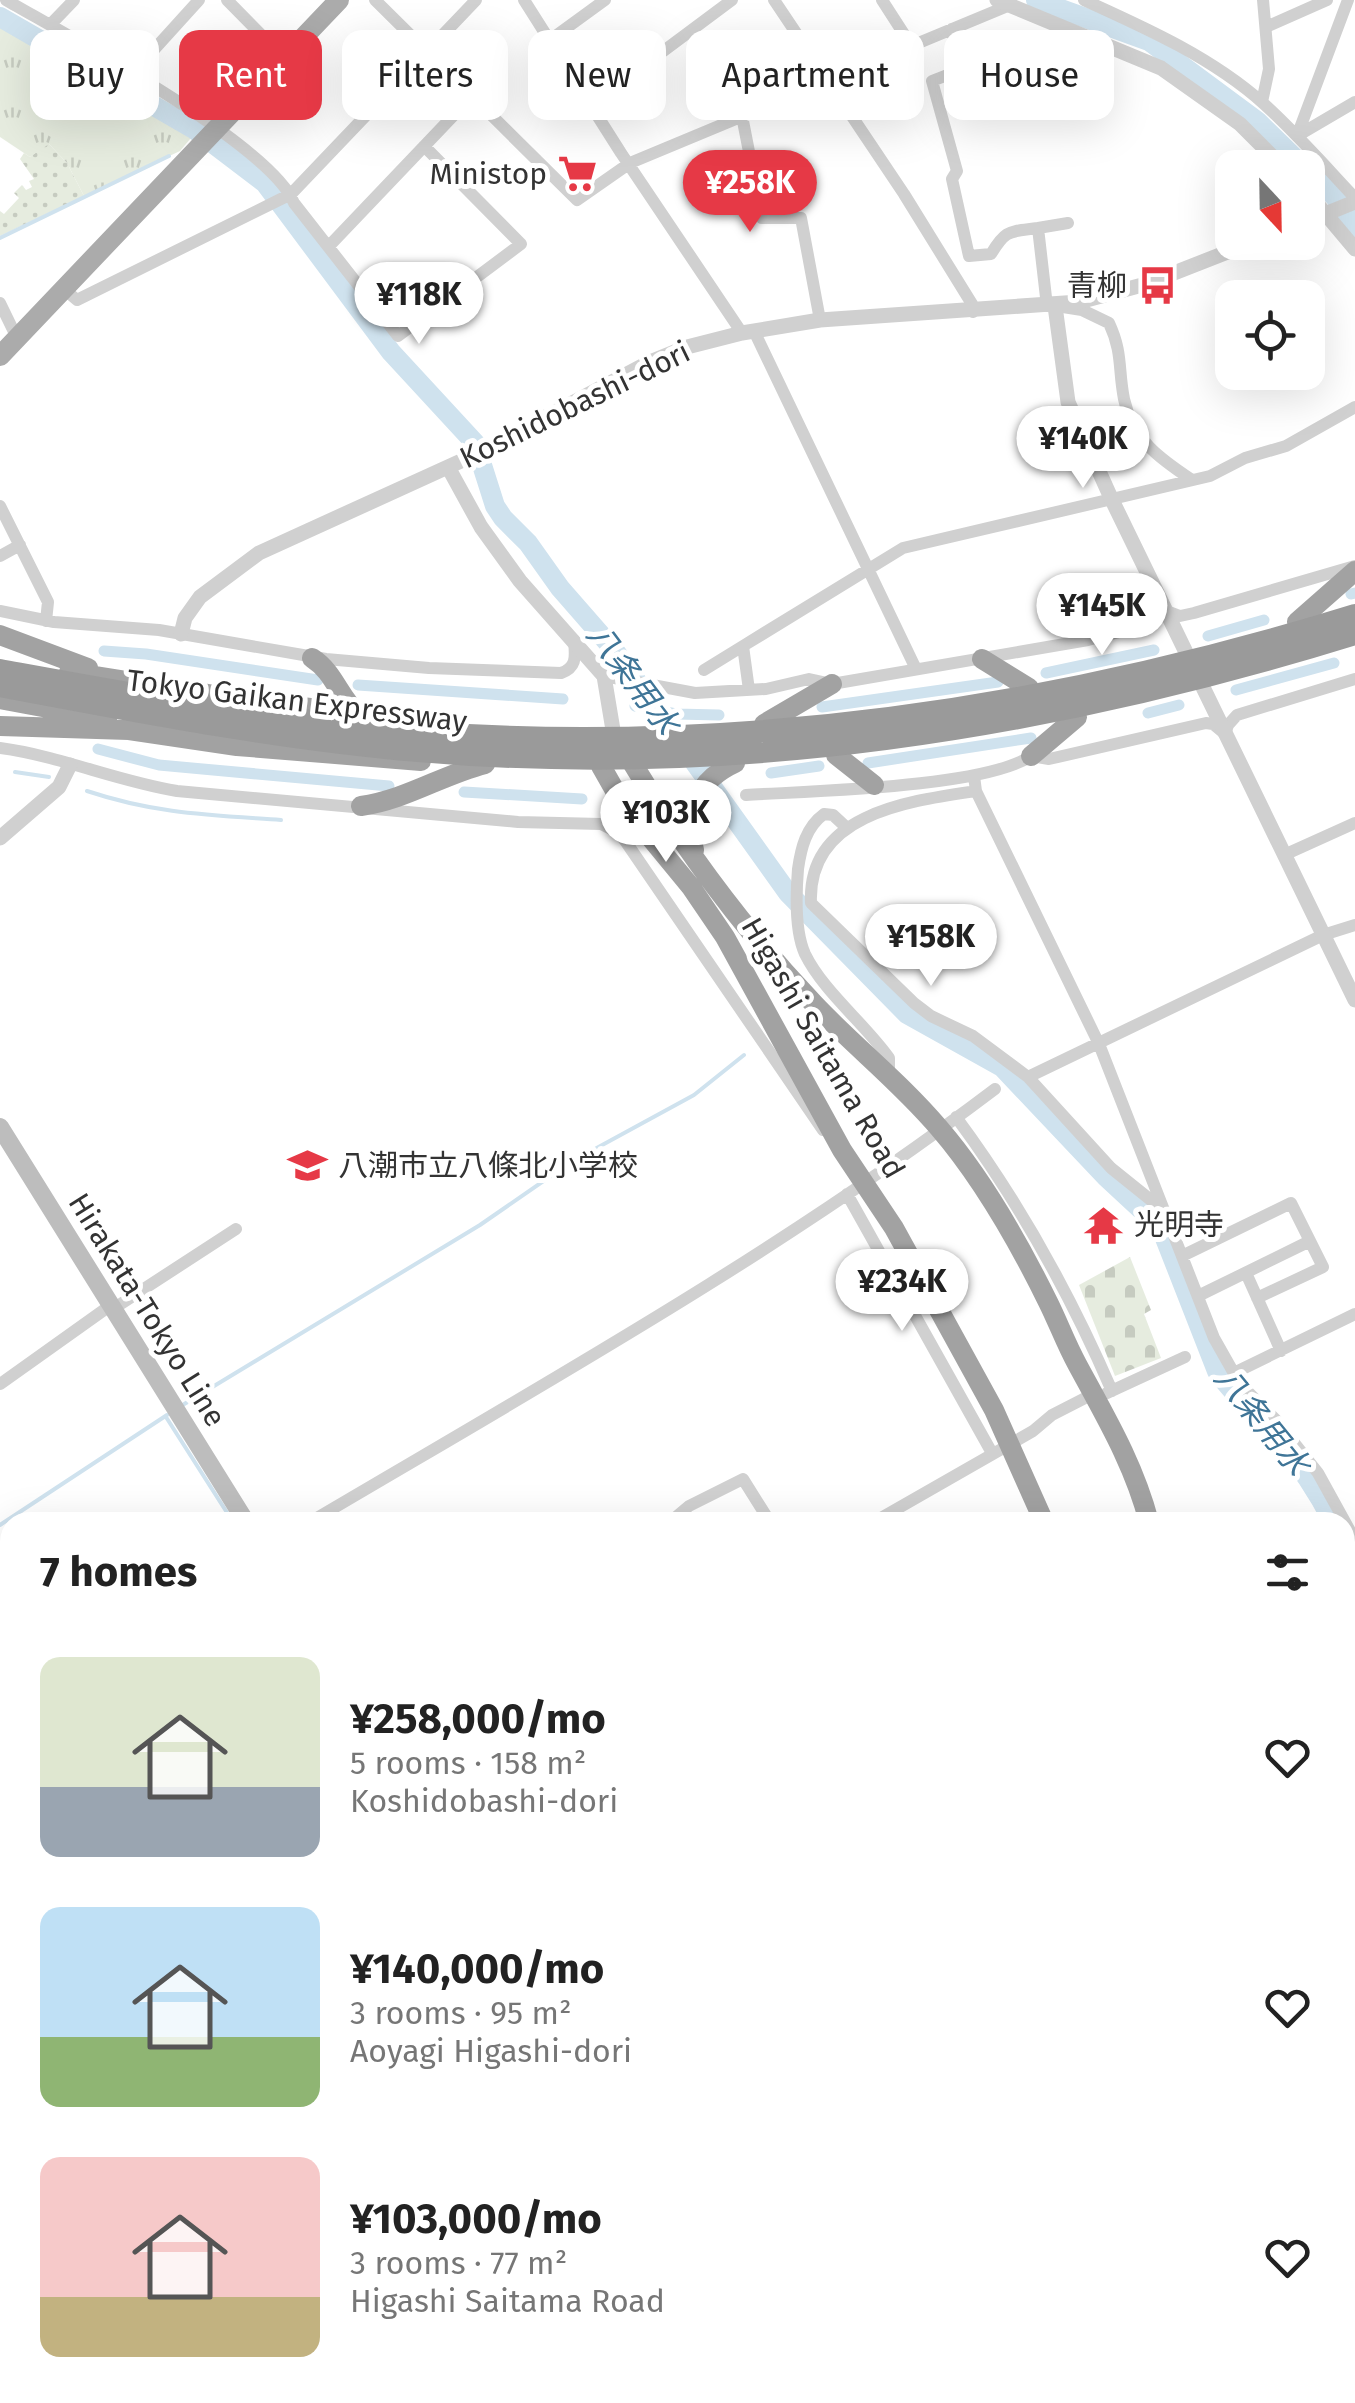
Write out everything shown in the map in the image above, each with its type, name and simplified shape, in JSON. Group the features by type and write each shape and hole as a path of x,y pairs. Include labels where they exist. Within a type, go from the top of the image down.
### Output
{"highway":[{"path":"1296,622 1355,568"},
{"path":"0,662 226,698 477,726 613,730 764,724 862,714 1030,688 1186,654 1355,604"},
{"name":"Tokyo Gaikan Expressway","path":"0,670 254,713 428,733 543,738 712,736 850,725 1042,695 1193,661 1355,614"},
{"path":"0,635 118,679"},
{"path":"0,726 129,730 382,760 602,766 735,763 950,740 1077,718 1354,642"},
{"name":"Tokyo Gaikan Expressway","path":"0,686 330,741 419,751 570,758 722,755 852,743 1006,721 1354,642"},
{"path":"312,658 331,674 358,714"},
{"path":"982,659 1030,688"},
{"path":"764,724 832,684"},
{"path":"0,699 206,741"},
{"path":"1031,756 1077,718"},
{"path":"602,766 613,730"},
{"name":"Higashi Saitama Road","path":"613,730 697,863 745,926 845,1036 948,1123 1101,1394 1146,1512"},
{"path":"836,754 874,785"},
{"path":"697,863 690,836 692,808 706,781 735,763"},
{"path":"362,806 395,799 460,770 485,764"},
{"name":"Higashi Saitama Road","path":"602,766 622,803 691,888 725,938 842,1150 856,1189 894,1228 1011,1443 1040,1512"}],"main road":[{"path":"311,30 339,0"},
{"path":"0,356 225,120"},
{"name":"Hirakata-Tokyo Line","path":"0,1128 240,1512"}],"street":[{"path":"6,0 58,30"},
{"path":"50,25 74,0"},
{"path":"159,44 199,0"},
{"path":"226,0 256,30"},
{"path":"376,0 405,30"},
{"path":"447,30 476,0"},
{"path":"524,0 544,30"},
{"path":"564,30 605,0"},
{"path":"666,49 732,0"},
{"path":"774,0 794,30"},
{"path":"882,0 902,30"},
{"path":"1084,0 1192,53 1262,102 1354,201 1325,214"},
{"path":"1262,102 1268,82 1263,0"},
{"path":"1266,27 1327,0"},
{"path":"1297,136 1348,0"},
{"path":"924,40 1003,3 1162,68 1240,124 1266,150"},
{"path":"952,29 960,70 932,81 956,171 952,179 969,256 991,254 997,239 1006,234 1068,223"},
{"path":"159,92 217,128 283,183 398,336 521,244 424,146"},
{"path":"1297,136 1355,102"},
{"path":"64,288 77,300 291,194 361,120"},
{"path":"330,245 449,120"},
{"path":"496,120 577,200 630,163 732,120"},
{"path":"601,120 748,332 870,569 916,668"},
{"path":"743,120 762,218 800,218 820,320"},
{"path":"853,120 904,194 972,304 973,312"},
{"path":"1325,210 1355,248"},
{"path":"1038,228 1068,402 1110,498 1355,1000"},
{"name":"Koshidobashi-dori","path":"181,634 184,618 200,597 258,553 472,456 650,362 687,347 820,320 1051,306 1146,284 1215,257"},
{"path":"0,303 17,338"},
{"path":"1051,306 1082,310 1109,323 1121,355 1123,395 1141,436 1152,453 1192,480"},
{"path":"704,670 903,548 1210,476 1244,458 1286,446 1355,408"},
{"path":"448,467 464,499 520,582 604,676 613,730"},
{"path":"0,506 48,602 46,621"},
{"path":"0,556 20,546"},
{"path":"1164,610 1180,616 1194,613 1355,568"},
{"path":"604,676 673,692 714,694 808,680 832,684 1141,628 1159,620 1164,610"},
{"path":"0,611 46,621 121,625 181,634 312,658 429,668 561,673 575,662 574,640"},
{"path":"743,646 749,690"},
{"path":"1225,734 1237,715 1355,679"},
{"path":"746,795 974,776 1031,756 1049,760 1206,723 1214,724 1225,734"},
{"path":"0,748 29,752 135,784 177,791 518,822 601,824 618,833 798,1097 842,1150"},
{"path":"0,838 59,787 70,765"},
{"path":"974,776 976,790 1100,1044 1214,1338 1234,1374 1318,1472 1340,1512"},
{"path":"976,790 899,804 847,828 818,859 812,874 812,903 914,1003 931,1016 974,1036 1028,1077 1110,1168 1164,1210"},
{"path":"847,828 833,814 824,814 804,841 798,877 800,940 812,965 890,1058 889,1076"},
{"path":"1284,855 1355,823"},
{"path":"1028,1077 1322,934 1355,925"},
{"path":"327,1512 856,1189 995,1088"},
{"path":"856,1189 992,1454"},
{"path":"1182,1256 1291,1203 1323,1267 1257,1298"},
{"path":"0,1384 236,1229"},
{"path":"1198,1296 1310,1241"},
{"path":"1246,1273 1280,1350"},
{"path":"1234,1374 1355,1314"},
{"path":"891,1512 1043,1425 1052,1414 1185,1357"},
{"path":"682,1512 742,1479 763,1512"}],"green space":[{"path":"0,21 30,38 30,120 159,120 159,111 196,132 180,151 84,196 67,163 49,144 30,157 0,137"},
{"path":"35,120 130,120 138,125 107,173 32,125"},
{"path":"48,143 67,163 84,196 0,236 0,211 4,214 19,198 14,193 22,185 26,190 32,187 29,181 34,179 20,159 24,153 30,157"},
{"path":"1130,1257 1151,1310 1144,1314 1161,1358 1115,1376 1079,1285"}],"waterway":[{"path":"1036,0 1149,41 1257,121 1287,150"},
{"name":"八条用水","path":"0,17 194,129 265,183 391,352 475,443 495,506 503,518 528,543 560,588 615,651 788,893 907,1014 1002,1067 1106,1177 1161,1228 1217,1371 1288,1452 1327,1512"},
{"path":"0,238 169,156"},
{"path":"1325,187 1355,228"},
{"path":"1351,594 1355,593"},
{"path":"1208,636 1264,620"},
{"path":"1046,673 1154,650"},
{"path":"104,651 318,680"},
{"path":"1236,690 1334,663"},
{"path":"822,707 998,682"},
{"path":"358,685 563,699"},
{"path":"1148,713 1179,705"},
{"path":"635,706 676,714 719,715"},
{"path":"868,763 1031,738"},
{"path":"98,749 159,765 389,786"},
{"path":"771,773 819,766"},
{"path":"15,772 49,777"},
{"path":"87,791 160,809 281,820"},
{"path":"464,792 582,799"},
{"path":"181,1406 480,1225 571,1162 694,1095 744,1055"},
{"path":"20,1512 167,1415"},
{"path":"166,1417 227,1512"}],"place":[{"name":"Ministop","path":"577,174"},
{"name":"青柳","path":"1157,286"},
{"name":"八潮市立八條北小学校","path":"308,1166"},
{"name":"光明寺","path":"1104,1225"}]}
